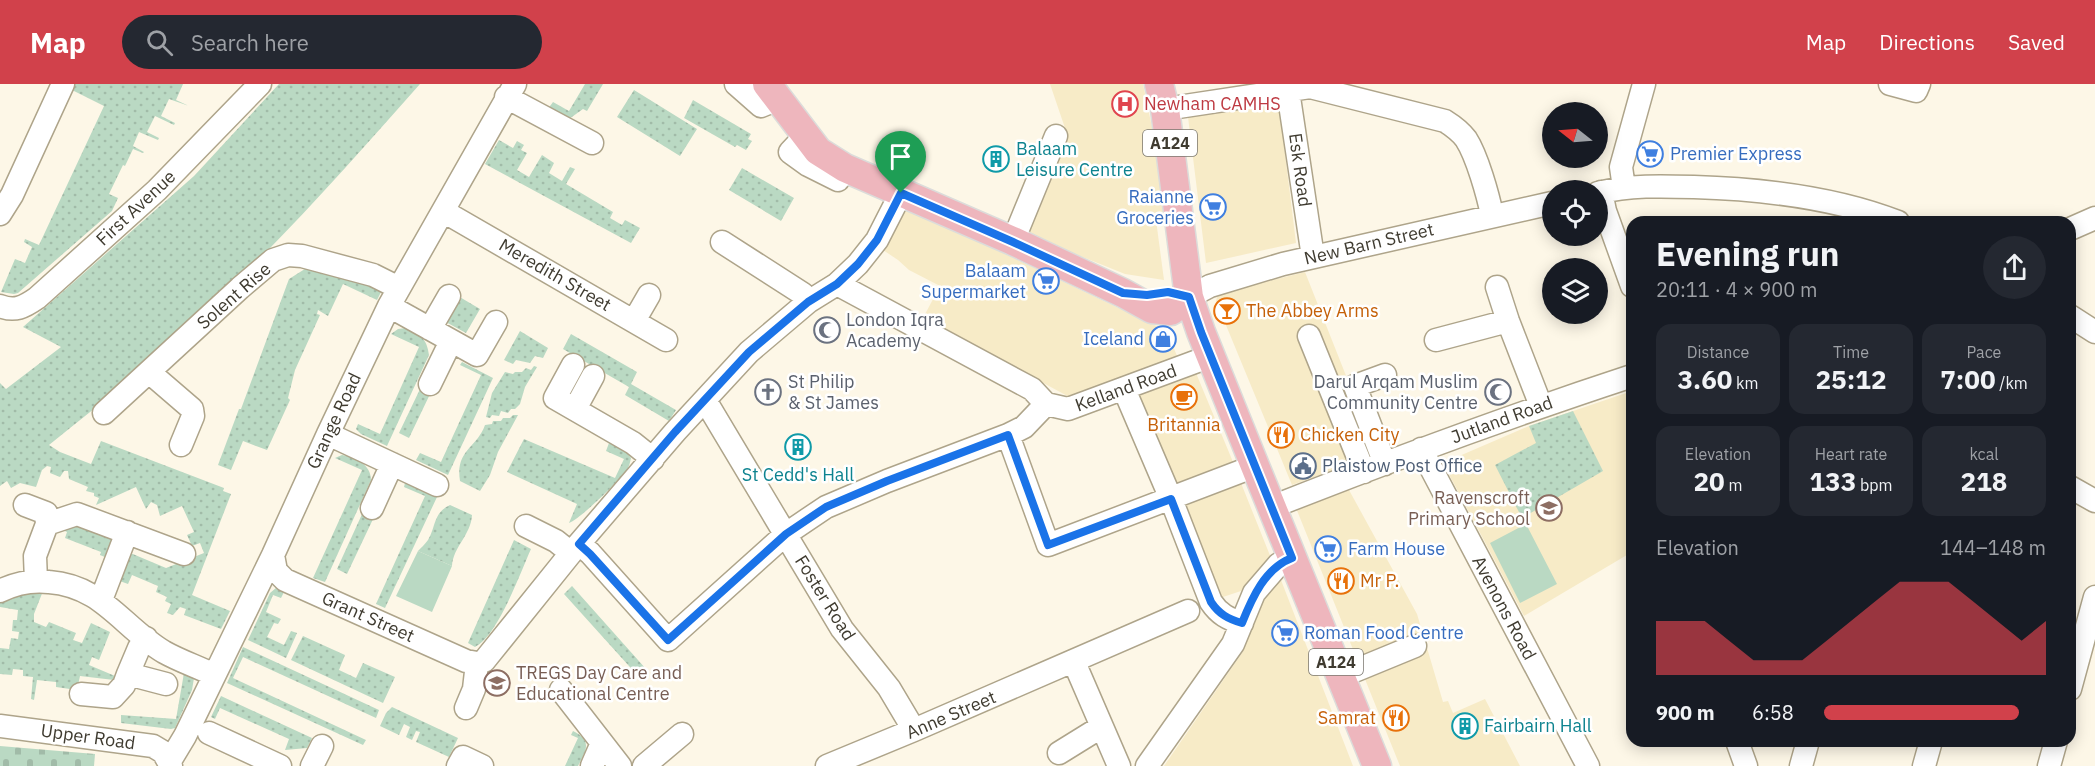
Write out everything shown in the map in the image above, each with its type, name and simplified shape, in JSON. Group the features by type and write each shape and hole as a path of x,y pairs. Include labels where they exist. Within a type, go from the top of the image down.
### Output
{"main road":[{"path":"772,91 818,151 845,168 1013,242 1123,293 1152,309 1171,312 1189,297"},
{"name":"A124","path":"1162,96 1189,297 1201,360 1255,466 1377,766"}],"street":[{"path":"0,214 12,195 63,84"},
{"name":"First Avenue","path":"0,306 14,310 26,306 37,298 157,190 260,84"},
{"path":"736,84 761,106 772,91"},
{"path":"1624,188 1622,167 1644,84"},
{"path":"1890,84 1916,92 1919,84"},
{"path":"1162,96 1288,86 1310,87 1445,121 1457,128 1467,140 1488,195 1492,215"},
{"name":"Esk Road","path":"1288,86 1313,257"},
{"path":"511,91 584,131"},
{"name":"Grange Road","path":"170,764 273,555 327,434 394,297 511,91"},
{"path":"1013,242 1056,135"},
{"path":"1608,191 1659,186 1768,192 1803,196 1881,216"},
{"path":"466,708 474,689 477,663 488,657 575,549 749,352 808,302 837,284 858,264 877,240 901,193"},
{"name":"New Barn Street","path":"1189,297 1210,286 1313,257 1542,205"},
{"name":"Meredith Street","path":"442,211 666,340"},
{"path":"2076,226 2095,218"},
{"path":"1608,219 1626,269"},
{"path":"722,242 803,294 808,302"},
{"name":"Solent Rise","path":"104,413 240,288 273,260 288,255 302,256 373,275 430,329 477,355 496,322"},
{"path":"525,526 590,554 668,640 786,534 826,507 1008,435 1024,427 1046,404 1032,389 837,284"},
{"path":"1497,287 1541,406"},
{"path":"634,321 649,295"},
{"path":"430,329 449,296"},
{"path":"2076,320 2095,332"},
{"path":"1436,340 1508,321"},
{"path":"1310,336 1337,415 1364,472"},
{"path":"430,384 451,341"},
{"name":"Kelland Road","path":"1046,404 1068,409 1201,360"},
{"path":"573,365 555,398 633,443 653,459"},
{"path":"149,372 192,409 193,416 182,445"},
{"path":"1385,375 1355,386 1385,464"},
{"path":"582,413 593,376"},
{"name":"Jutland Road","path":"1272,507 1421,449 1626,378"},
{"path":"1129,387 1211,602 1226,617 1242,623"},
{"name":"Foster Road","path":"705,400 848,639 866,657 889,688 914,730"},
{"path":"327,434 437,485"},
{"path":"1008,435 1048,545 1255,466"},
{"name":"Avenons Road","path":"1421,449 1588,766"},
{"path":"372,508 393,464"},
{"path":"2076,490 2095,501"},
{"path":"25,504 46,513 47,524 35,556 36,581"},
{"path":"47,524 77,514 184,554"},
{"path":"101,600 128,532"},
{"name":"Grant Street","path":"273,555 276,571 285,580 466,661 477,663"},
{"path":"1147,766 1233,644 1254,592 1279,564 1292,558"},
{"path":"0,591 13,585 36,581 70,585 101,600 164,651 214,675"},
{"path":"2076,667 2095,597"},
{"name":"Anne Street","path":"827,766 1074,662 1188,611"},
{"path":"81,694 113,697 124,685 139,648 146,638"},
{"path":"1340,672 1406,645"},
{"path":"1074,662 1119,766"},
{"path":"128,674 166,684"},
{"path":"561,690 620,766"},
{"name":"Upper Road","path":"0,726 153,746 163,752 170,764"},
{"path":"1059,753 1101,727"},
{"path":"208,733 280,766"},
{"path":"644,766 682,734"},
{"path":"592,766 602,743"},
{"path":"1739,747 1746,766"},
{"path":"1801,766 1806,747"},
{"path":"1924,766 1929,747"},
{"path":"2049,766 2054,747"}],"shaded area":[{"path":"1050,84 1143,84 1154,137 1164,220 1156,220 1164,280 1125,274 1023,233 1066,131"},
{"path":"1279,105 1296,243 1206,263 1188,117"},
{"path":"900,204 1167,331 1177,356 1073,399 923,318 940,286 909,270 880,248"},
{"path":"1305,272 1377,454 1292,485 1216,301 1217,297 1229,291"},
{"path":"1196,373 1233,462 1175,484 1139,395"},
{"name":"Ravenscroft Primary School","path":"1626,393 1626,556 1524,616 1443,463 1529,426"},
{"path":"1241,483 1271,558 1241,591 1220,598 1185,505"},
{"path":"1349,490 1417,614 1443,702 1448,701 1453,713 1485,699 1520,766 1400,766 1296,508"},
{"path":"1281,580 1353,766 1164,766 1242,653 1262,595"}],"green space":[{"path":"74,84 183,84 176,100 189,106 169,99 161,116 175,123 174,125 155,116 147,132 159,138 158,140 139,132 133,146 144,152 133,149 125,166 123,165 109,194 118,198 112,211 18,293 1,292 15,259 25,263 32,247 24,242 25,239 39,245 104,106 72,90"},
{"path":"279,84 420,84 315,201 233,285 148,363 49,445 60,452 91,464 101,441 224,488 223,491 231,494 192,595 230,611 221,629 184,615 186,609 180,607 173,615 167,613 171,604 165,601 167,597 156,592 158,586 132,575 128,584 117,580 128,552 166,568 204,553 200,543 192,546 187,535 194,532 182,506 160,516 157,505 151,502 146,509 136,487 96,505 99,498 94,496 94,493 86,491 88,487 69,479 68,471 64,471 60,477 50,473 51,467 47,466 42,470 36,487 20,483 11,488 7,481 0,486 0,383 6,389 61,347 23,327 194,176"},
{"path":"585,84 603,84 587,111 583,109 569,119 548,109 553,102 569,111"},
{"path":"634,90 697,129 680,156 617,117"},
{"path":"693,100 751,134 748,139 752,141 746,150 737,145 735,147 684,118"},
{"path":"499,140 513,148 517,141 524,145 521,150 527,153 517,170 529,177 542,155 554,163 549,173 562,181 570,167 575,169 566,184 613,212 610,218 622,225 625,220 640,228 631,243 485,164"},
{"path":"742,168 794,198 781,221 729,190"},
{"path":"308,267 363,283 381,292 377,300 343,284 328,316 318,310 317,314 320,315 295,370 288,398 290,400 267,450 243,441 231,470 218,465 289,279"},
{"path":"458,296 480,309 466,333 444,321"},
{"path":"406,328 422,338 427,345 429,355 387,446 361,434 356,429 358,424 380,434 419,347 391,334 398,329"},
{"path":"520,331 548,348 543,358 535,356 530,363 516,360 513,364 504,360"},
{"path":"571,334 637,372 631,384 676,410 669,421 625,395 629,387 563,349"},
{"path":"462,362 493,378 448,475 416,460 420,453 441,462 481,375 460,365"},
{"path":"534,366 537,367 525,387 520,404 508,413 501,411 499,416 486,417 492,393 505,372 513,374 522,372 526,368 531,370"},
{"path":"421,387 431,392 409,438 399,433"},
{"path":"1573,411 1603,471 1522,518 1495,465 1536,443 1529,426"},
{"path":"518,415 480,491 460,481 461,462 485,425 492,424 493,421 501,421 503,418 510,418"},
{"path":"524,439 615,478 624,459 606,451 609,443 627,453 631,458 627,469 616,483 590,508 569,523 577,504 507,472"},
{"path":"342,455 366,466 371,480 325,582 313,578 362,470 335,458"},
{"path":"405,483 437,497 385,608 376,604 425,496 404,487"},
{"path":"450,505 472,515 469,529 455,553 452,566 418,551 431,535 441,512"},
{"path":"363,512 374,517 347,574 337,569"},
{"path":"75,517 118,540 112,560 100,555 101,552 65,538 67,532 58,528"},
{"path":"1526,524 1557,584 1520,603 1490,543"},
{"path":"514,540 531,549 500,617 484,641 475,647 468,643"},
{"path":"418,551 452,566 432,612 396,596"},
{"path":"572,586 646,669 638,676 564,594"},
{"path":"276,588 285,590 281,598 273,595 266,612 281,619 278,624 274,623 267,637 284,645 291,631 297,633 286,658 248,640 270,593"},
{"path":"43,591 34,614 34,622 46,627 49,622 76,633 73,640 82,643 91,623 110,632 99,660 92,657 89,665 115,676 114,680 80,676 77,690 56,687 56,682 37,680 34,700 31,699 33,677 23,676 23,670 13,669 12,675 0,674 0,648 9,649 11,638 18,639 19,632 12,631 13,620 17,620 18,610 0,607 0,603 21,595"},
{"path":"303,636 345,655 339,670 356,678 363,663 395,677 383,703 291,660"},
{"path":"243,647 379,710 376,718 243,657 233,678 366,740 363,745 227,683"},
{"path":"184,673 194,678 192,690 175,728 121,723 121,715 176,719"},
{"path":"221,696 312,738 307,748 285,750 289,739 220,708 215,719 211,717"},
{"path":"392,707 458,738 449,757 416,742 420,732 416,731 412,740 406,737 410,727 404,724 399,735 380,726 386,713"},
{"path":"573,731 583,738 585,751 578,766 565,766 578,738 571,735"},
{"path":"0,746 95,754 94,766 0,766"}],"place":[{"name":"Newham CAMHS","path":"1125,104"},
{"name":"Premier Express","path":"1650,154"},
{"name":"Balaam Leisure Centre","path":"996,159"},
{"name":"Raianne Groceries","path":"1213,207"},
{"name":"Balaam Supermarket","path":"1046,281"},
{"name":"The Abbey Arms","path":"1227,311"},
{"name":"London Iqra Academy","path":"827,330"},
{"name":"Iceland","path":"1163,339"},
{"name":"St Philip & St James","path":"768,392"},
{"name":"Darul Arqam Muslim Community Centre","path":"1498,392"},
{"name":"Britannia","path":"1184,397"},
{"name":"Chicken City","path":"1281,435"},
{"name":"St Cedd's Hall","path":"798,447"},
{"name":"Plaistow Post Office","path":"1303,466"},
{"name":"Ravenscroft Primary School","path":"1549,508"},
{"name":"Farm House","path":"1328,549"},
{"name":"Mr P.","path":"1341,581"},
{"name":"Roman Food Centre","path":"1285,633"},
{"name":"TREGS Day Care and Educational Centre","path":"497,683"},
{"name":"Samrat","path":"1396,718"},
{"name":"Fairbairn Hall","path":"1465,726"}],"route":[{"path":"901,193 1123,293 1147,295 1168,292 1189,297 1292,558 1279,564 1254,592 1242,623 1226,617 1211,602 1171,499 1048,545 1008,435 887,481 826,507 796,525 668,640 579,544 675,432 749,352 808,302 837,284 858,264 877,240 901,193"}]}
